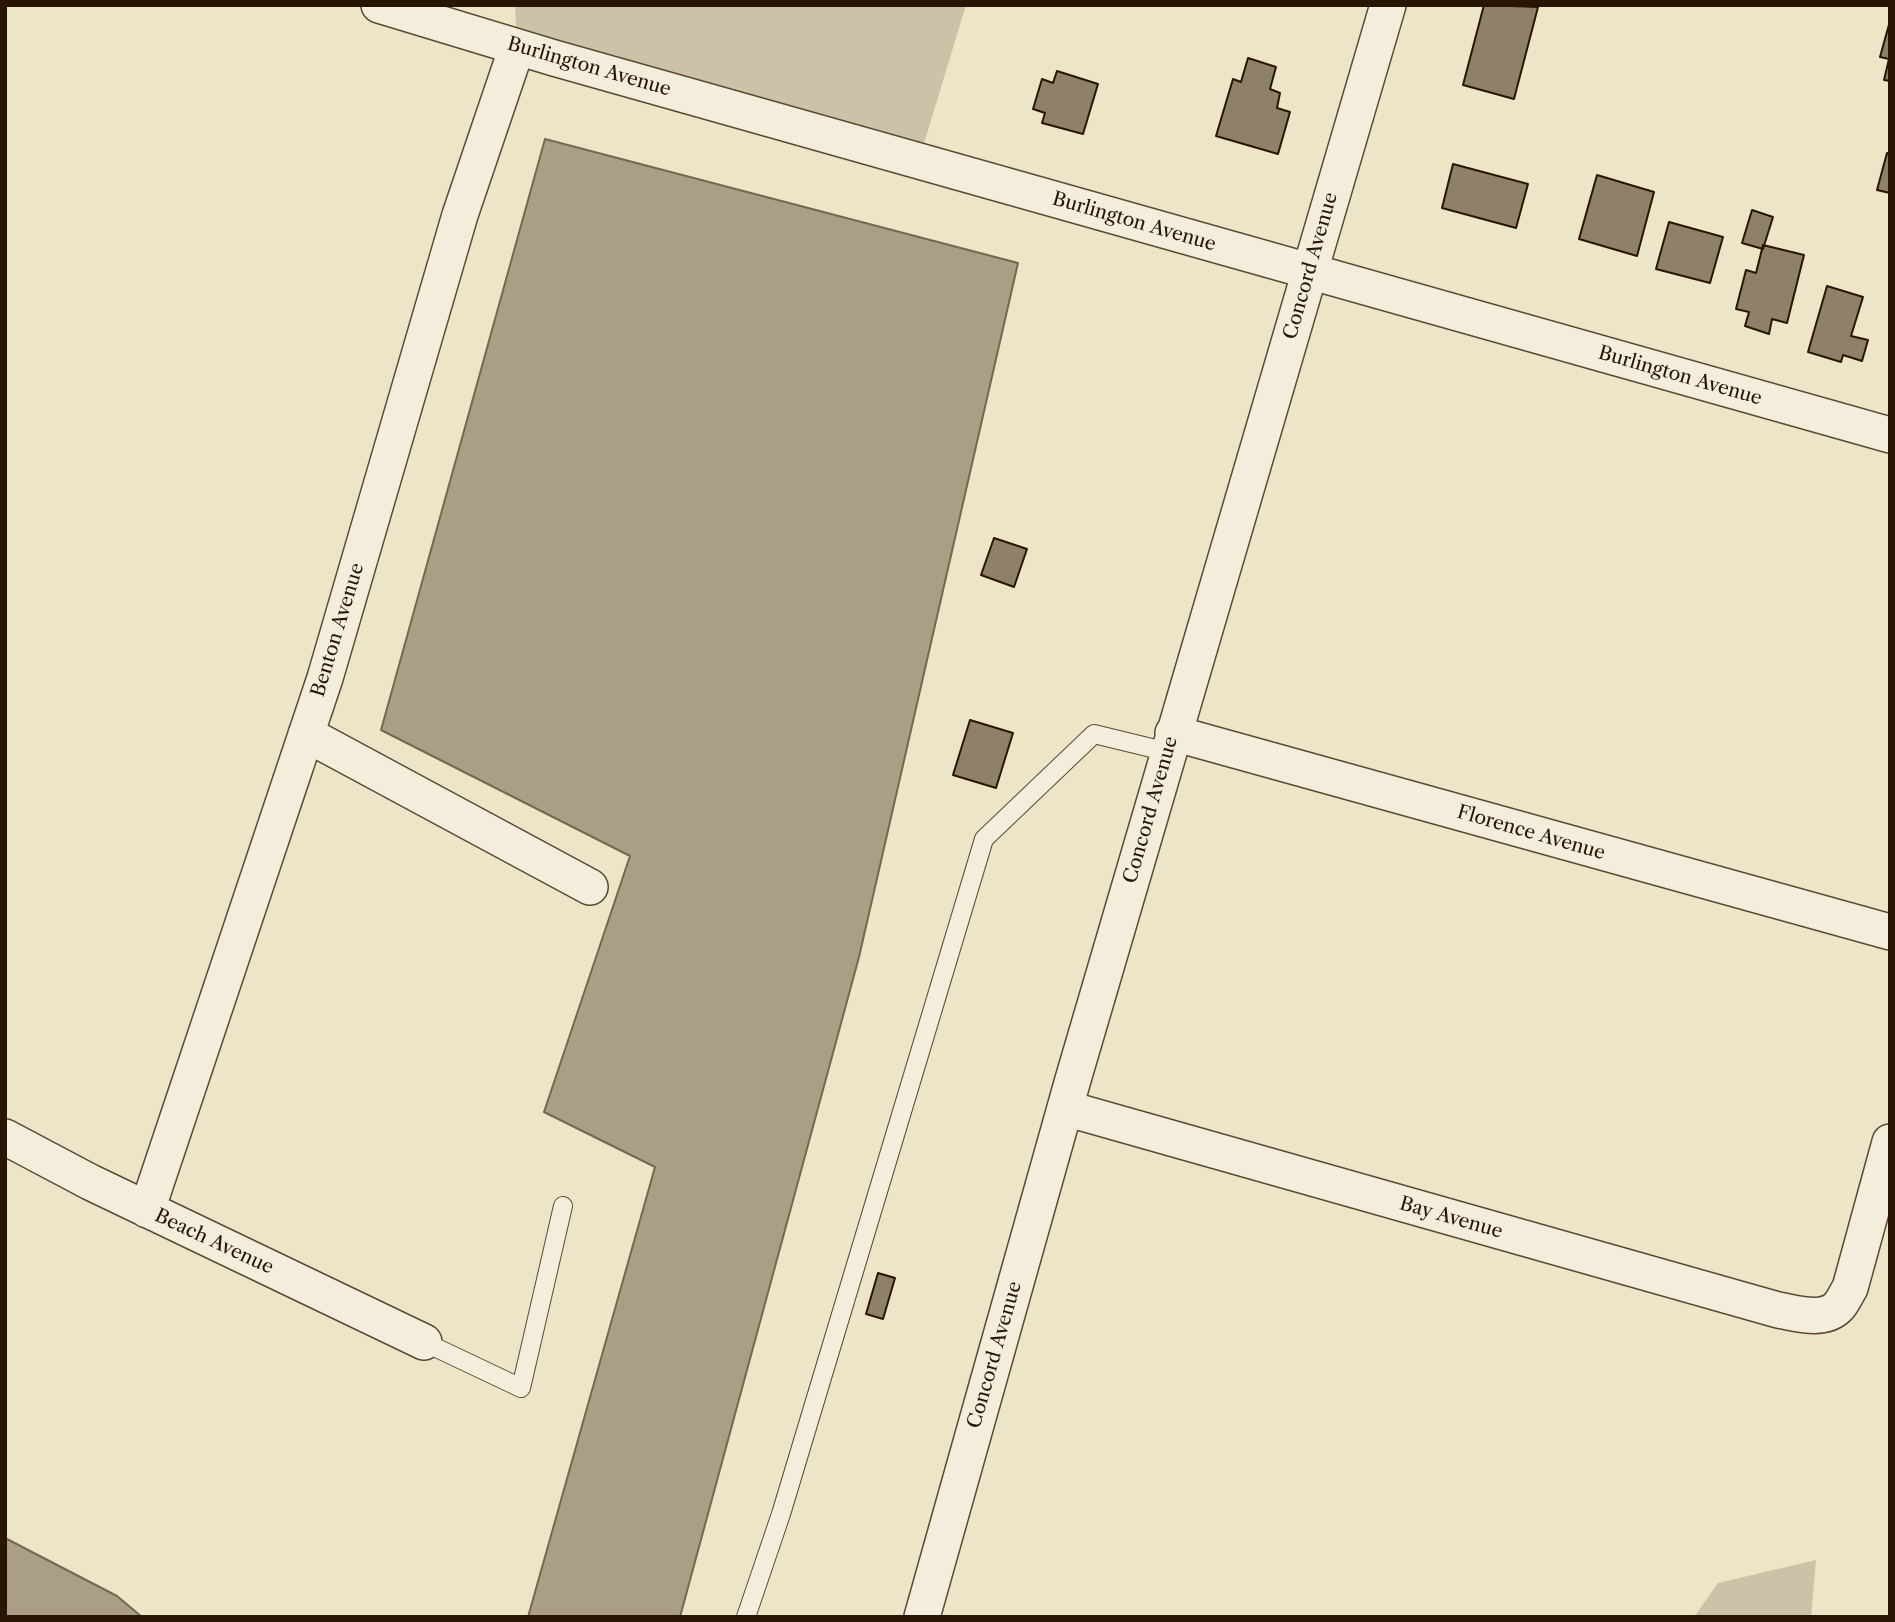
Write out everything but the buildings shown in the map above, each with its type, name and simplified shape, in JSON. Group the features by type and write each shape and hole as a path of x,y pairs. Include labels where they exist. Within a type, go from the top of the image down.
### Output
{"street":[{"name":"Burlington Avenue","path":"379,5 517,47 1890,435"},
{"name":"Concord Avenue","path":"922,1617 1170,743 1388,5"},
{"name":"Benton Avenue","path":"147,1210 326,678 460,215 517,47"},
{"path":"306,734 590,887"},
{"name":"Florence Avenue","path":"1170,743 1890,932"},
{"name":"Bay Avenue","path":"1065,1108 1778,1310 1808,1316 1837,1309 1850,1288 1890,1142"},
{"name":"Beach Avenue","path":"5,1137 147,1210 424,1342"}],"lane":[{"path":"746,1617 780,1514 984,839 1094,734 1170,743"},
{"path":"424,1342 521,1388 563,1206"}],"shaded area":[{"path":"515,5 966,5 919,160 517,47"},
{"path":"545,139 1018,263 859,957 680,1617 528,1617 655,1167 544,1112 630,856 381,730"},
{"path":"5,1538 117,1596 142,1617 5,1617"},
{"path":"1816,1560 1811,1617 1694,1617 1718,1583"}]}
